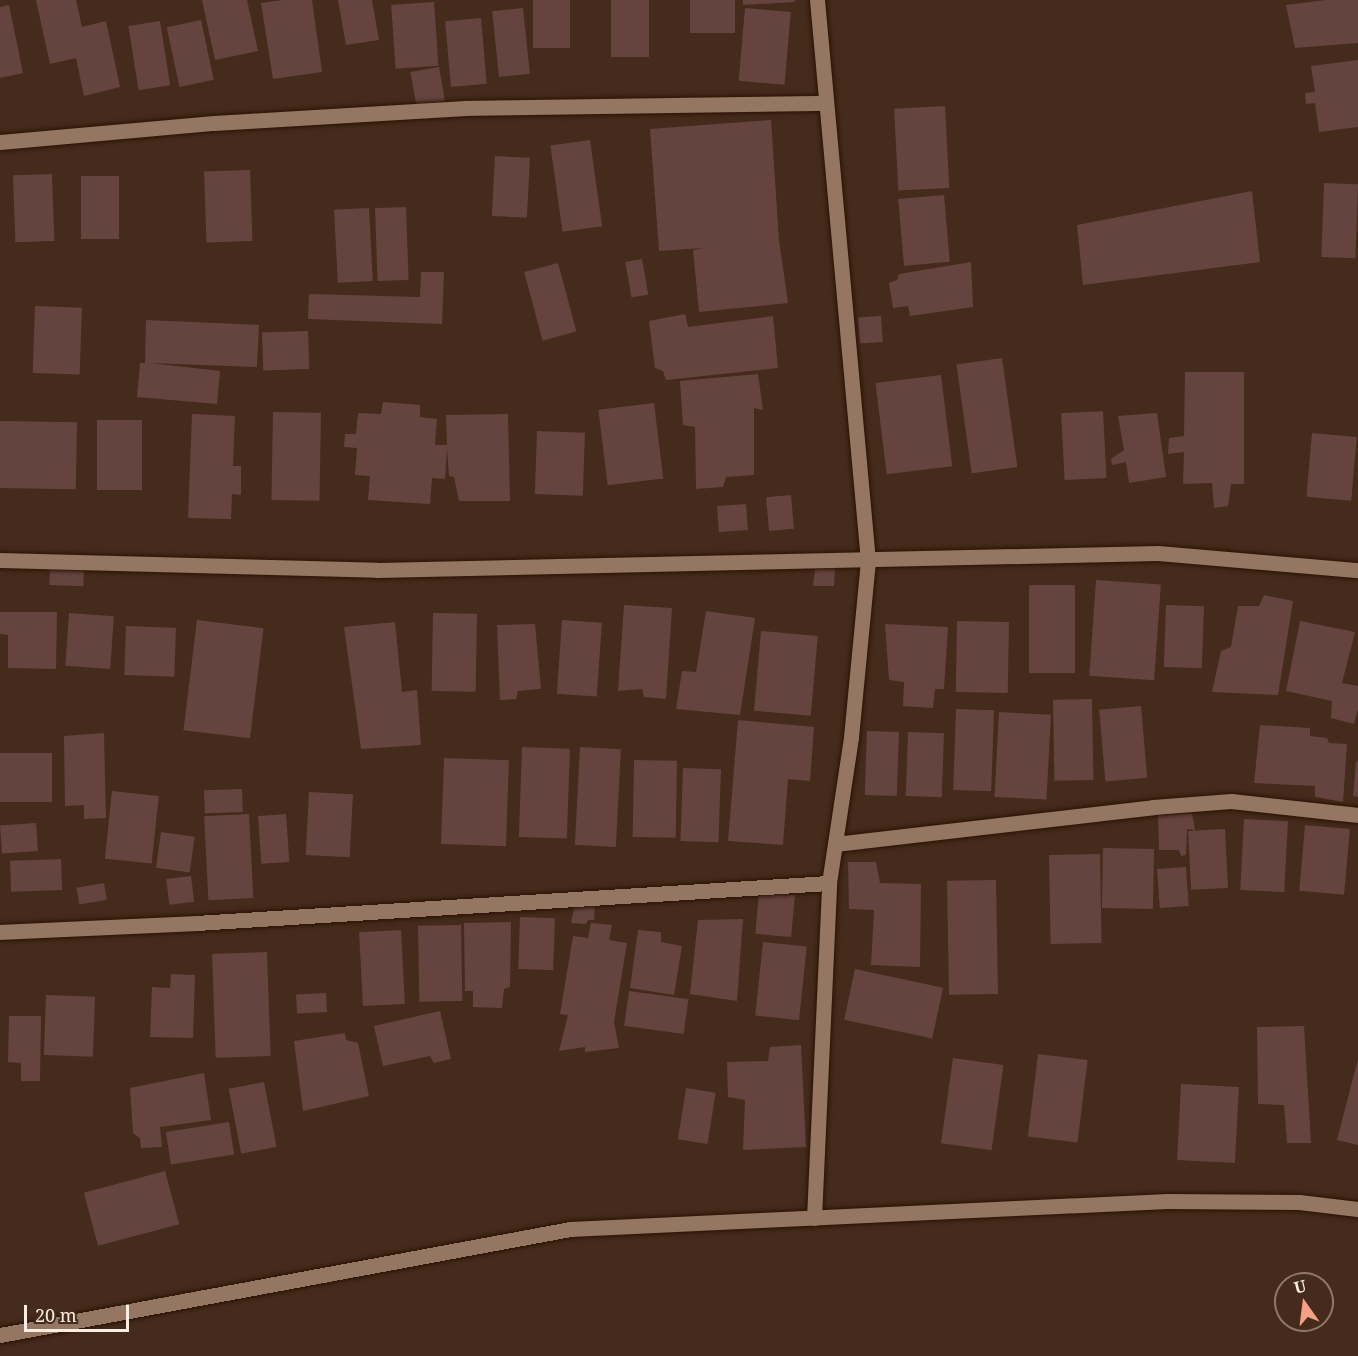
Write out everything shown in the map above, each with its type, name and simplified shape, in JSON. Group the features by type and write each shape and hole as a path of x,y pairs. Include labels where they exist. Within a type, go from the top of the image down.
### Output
{"street":[{"path":"814,1218 829,883 851,737 868,561 817,0"},
{"path":"0,142 214,123 466,108 825,103"},
{"path":"0,560 377,570 1158,553 1358,570"},
{"path":"835,844 1153,807 1231,801 1358,814"},
{"path":"0,932 829,883"},
{"path":"0,1335 570,1229 1167,1201 1299,1202 1358,1209"}],"building":[{"path":"36,0 76,0 82,27 106,21 120,87 84,96 76,58 50,64"},
{"path":"202,0 247,0 258,51 215,60"},
{"path":"312,0 322,72 273,79 261,3"},
{"path":"338,0 372,0 379,40 346,45"},
{"path":"533,0 570,0 570,48 533,48"},
{"path":"611,0 649,0 649,57 611,57"},
{"path":"690,0 735,0 735,33 690,33"},
{"path":"743,0 795,0 795,2 743,5"},
{"path":"1326,0 1358,0 1358,43 1295,48 1286,5"},
{"path":"434,2 438,66 396,69 391,5"},
{"path":"9,5 23,73 0,78 0,7"},
{"path":"523,8 530,74 499,77 492,11"},
{"path":"745,8 791,12 784,85 739,81"},
{"path":"481,18 487,84 451,87 445,21"},
{"path":"201,20 214,80 179,87 167,27"},
{"path":"160,21 170,85 139,90 128,26"},
{"path":"1358,60 1358,127 1319,132 1315,103 1306,104 1305,93 1315,92 1311,66"},
{"path":"439,67 446,105 417,110 410,72"},
{"path":"945,106 949,188 898,191 894,109"},
{"path":"771,120 779,240 788,303 699,312 693,250 704,248 659,251 650,129"},
{"path":"590,140 602,226 562,232 550,146"},
{"path":"495,156 530,158 527,218 492,216"},
{"path":"250,170 252,241 207,243 204,172"},
{"path":"52,174 54,241 15,242 13,175"},
{"path":"81,176 119,176 119,239 81,239"},
{"path":"1324,183 1358,184 1355,258 1321,257"},
{"path":"1252,191 1260,262 1083,285 1077,225"},
{"path":"944,195 950,262 904,266 898,199"},
{"path":"406,207 409,280 378,281 375,208"},
{"path":"369,208 373,281 338,283 334,210"},
{"path":"642,259 648,294 632,297 625,262"},
{"path":"971,262 973,307 910,316 908,306 893,308 889,283 897,280 899,274"},
{"path":"558,263 576,332 543,341 524,272"},
{"path":"421,272 444,272 442,324 308,319 309,294 420,297"},
{"path":"35,306 82,308 80,375 33,373"},
{"path":"685,314 688,327 773,316 778,368 666,380 663,371 655,368 649,321"},
{"path":"881,316 883,342 860,344 858,318"},
{"path":"146,320 259,325 257,367 149,363 220,371 217,404 137,397 140,363 145,363"},
{"path":"308,331 309,369 263,371 262,333"},
{"path":"1002,358 1017,467 972,473 956,364"},
{"path":"1185,372 1244,372 1244,484 1231,484 1228,506 1214,508 1212,483 1183,484 1184,452 1168,454 1169,438 1184,436"},
{"path":"758,374 763,410 754,408 754,475 726,477 723,487 696,489 695,427 683,425 680,381"},
{"path":"941,375 952,466 887,474 875,383"},
{"path":"383,402 420,405 420,417 437,419 435,445 447,445 446,415 508,414 510,501 459,501 454,477 449,476 447,448 445,479 432,478 430,504 368,500 370,476 355,475 357,448 344,447 345,434 356,434 358,413 381,414"},
{"path":"654,403 663,478 608,485 598,410"},
{"path":"1103,411 1107,478 1065,480 1061,413"},
{"path":"273,412 321,413 319,501 271,500"},
{"path":"1157,413 1166,477 1129,483 1126,462 1112,465 1111,459 1124,450 1118,416"},
{"path":"192,414 235,416 233,466 241,466 241,495 232,494 231,519 188,518"},
{"path":"97,420 142,420 142,490 97,490"},
{"path":"0,421 77,422 76,489 0,488"},
{"path":"537,431 585,433 583,496 535,494"},
{"path":"1312,433 1357,437 1351,501 1306,497"},
{"path":"791,495 794,529 769,531 766,497"},
{"path":"746,504 748,530 719,532 717,506"},
{"path":"50,567 84,568 83,586 49,585"},
{"path":"835,568 834,586 813,586 815,569"},
{"path":"1096,580 1161,585 1154,680 1089,676"},
{"path":"1029,585 1075,585 1075,673 1029,673"},
{"path":"1264,595 1293,601 1278,695 1212,692 1221,651 1231,647 1238,606 1259,606"},
{"path":"624,605 672,608 666,699 644,697 642,689 618,691"},
{"path":"1166,605 1204,606 1202,668 1164,667"},
{"path":"706,611 755,618 740,715 676,709 682,671 696,672"},
{"path":"0,612 57,612 56,669 8,668 8,635 0,634"},
{"path":"69,613 114,616 110,669 65,666"},
{"path":"433,613 477,614 476,692 432,691"},
{"path":"197,620 264,628 250,738 183,730"},
{"path":"562,620 602,623 597,697 557,694"},
{"path":"957,621 1009,622 1008,693 956,692"},
{"path":"1300,621 1355,632 1342,683 1358,686 1358,709 1354,724 1331,718 1332,701 1286,691"},
{"path":"395,622 402,692 417,690 421,745 361,749 344,627"},
{"path":"535,624 541,689 518,691 516,699 500,700 497,625"},
{"path":"885,624 948,627 944,689 935,689 933,708 903,706 904,682 889,680"},
{"path":"126,626 176,628 174,677 124,675"},
{"path":"761,631 818,636 811,716 754,711"},
{"path":"1092,699 1093,780 1054,781 1053,700"},
{"path":"1141,706 1147,778 1105,781 1099,710"},
{"path":"956,709 994,710 991,791 953,790"},
{"path":"999,712 1051,715 1046,800 995,797"},
{"path":"738,720 814,727 810,781 788,779 783,845 728,841"},
{"path":"1260,725 1310,728 1310,736 1327,738 1329,743 1347,744 1343,802 1315,797 1315,786 1254,783"},
{"path":"867,731 899,732 897,796 865,795"},
{"path":"908,732 944,733 942,797 906,796"},
{"path":"104,733 106,818 84,819 84,805 65,806 64,736"},
{"path":"522,747 570,749 567,839 519,837"},
{"path":"580,747 621,749 616,847 575,845"},
{"path":"0,753 52,753 52,802 0,802"},
{"path":"444,758 509,760 506,846 441,844"},
{"path":"634,760 677,761 676,838 633,837"},
{"path":"1356,761 1358,762 1358,797 1353,796"},
{"path":"683,768 721,769 718,842 680,841"},
{"path":"242,789 243,812 205,813 204,790"},
{"path":"112,791 159,796 152,864 105,859"},
{"path":"309,792 353,794 350,857 306,855"},
{"path":"1192,813 1195,830 1187,829 1186,855 1181,856 1179,850 1159,850 1158,815"},
{"path":"249,814 253,898 208,900 204,816"},
{"path":"286,814 289,862 261,864 258,816"},
{"path":"1244,819 1288,821 1284,892 1240,890"},
{"path":"36,823 38,851 2,853 0,826"},
{"path":"1305,825 1350,829 1344,895 1299,891"},
{"path":"1225,829 1228,888 1191,890 1188,831"},
{"path":"161,832 195,837 190,872 156,868"},
{"path":"1103,848 1154,849 1153,909 1102,908"},
{"path":"1100,854 1102,943 1051,944 1049,855"},
{"path":"61,859 62,890 11,892 10,861"},
{"path":"848,862 876,862 880,883 921,884 920,967 871,965 874,910 849,909"},
{"path":"1186,867 1189,906 1160,908 1157,869"},
{"path":"191,876 194,902 169,905 166,879"},
{"path":"996,880 998,994 949,995 947,881"},
{"path":"104,883 107,900 79,905 76,888"},
{"path":"759,892 795,895 791,937 755,934"},
{"path":"575,903 595,906 594,920 588,920 586,924 571,923"},
{"path":"520,917 555,918 553,970 518,969"},
{"path":"743,919 737,1001 690,994 698,920"},
{"path":"511,922 510,987 504,989 502,1008 473,1007 473,991 465,991 464,923"},
{"path":"591,923 612,925 609,940 627,943 614,1022 619,1048 585,1052 585,1047 559,1051 568,1015 560,1014 573,936 588,938"},
{"path":"461,925 462,1001 419,1002 418,926"},
{"path":"401,930 405,1004 363,1006 359,932"},
{"path":"638,930 661,932 661,942 682,946 674,995 630,988"},
{"path":"763,942 807,947 799,1020 755,1016"},
{"path":"267,952 271,1056 216,1058 212,954"},
{"path":"855,969 943,988 932,1039 844,1020"},
{"path":"171,974 195,975 193,1038 150,1037 152,987 170,988"},
{"path":"629,991 688,999 684,1034 624,1026"},
{"path":"326,993 327,1012 297,1014 296,995"},
{"path":"46,995 95,997 93,1057 44,1055"},
{"path":"440,1011 451,1059 434,1063 430,1056 383,1066 374,1026"},
{"path":"9,1016 41,1016 40,1081 21,1081 21,1063 8,1062"},
{"path":"1304,1026 1311,1143 1287,1143 1284,1105 1258,1104 1257,1027"},
{"path":"345,1033 346,1040 358,1043 369,1096 303,1111 294,1041"},
{"path":"801,1045 806,1147 743,1150 745,1100 728,1097 727,1062 768,1061 770,1047"},
{"path":"1038,1054 1088,1060 1078,1142 1028,1136"},
{"path":"953,1058 1004,1065 992,1150 941,1143"},
{"path":"1358,1059 1358,1145 1337,1140"},
{"path":"204,1073 211,1120 160,1127 162,1147 141,1148 140,1138 133,1133 130,1088"},
{"path":"264,1082 277,1147 241,1154 229,1089"},
{"path":"1181,1084 1239,1087 1235,1163 1177,1160"},
{"path":"686,1088 716,1093 707,1144 678,1139"},
{"path":"229,1122 234,1155 171,1165 166,1132"},
{"path":"165,1171 179,1224 98,1246 84,1193"}]}
